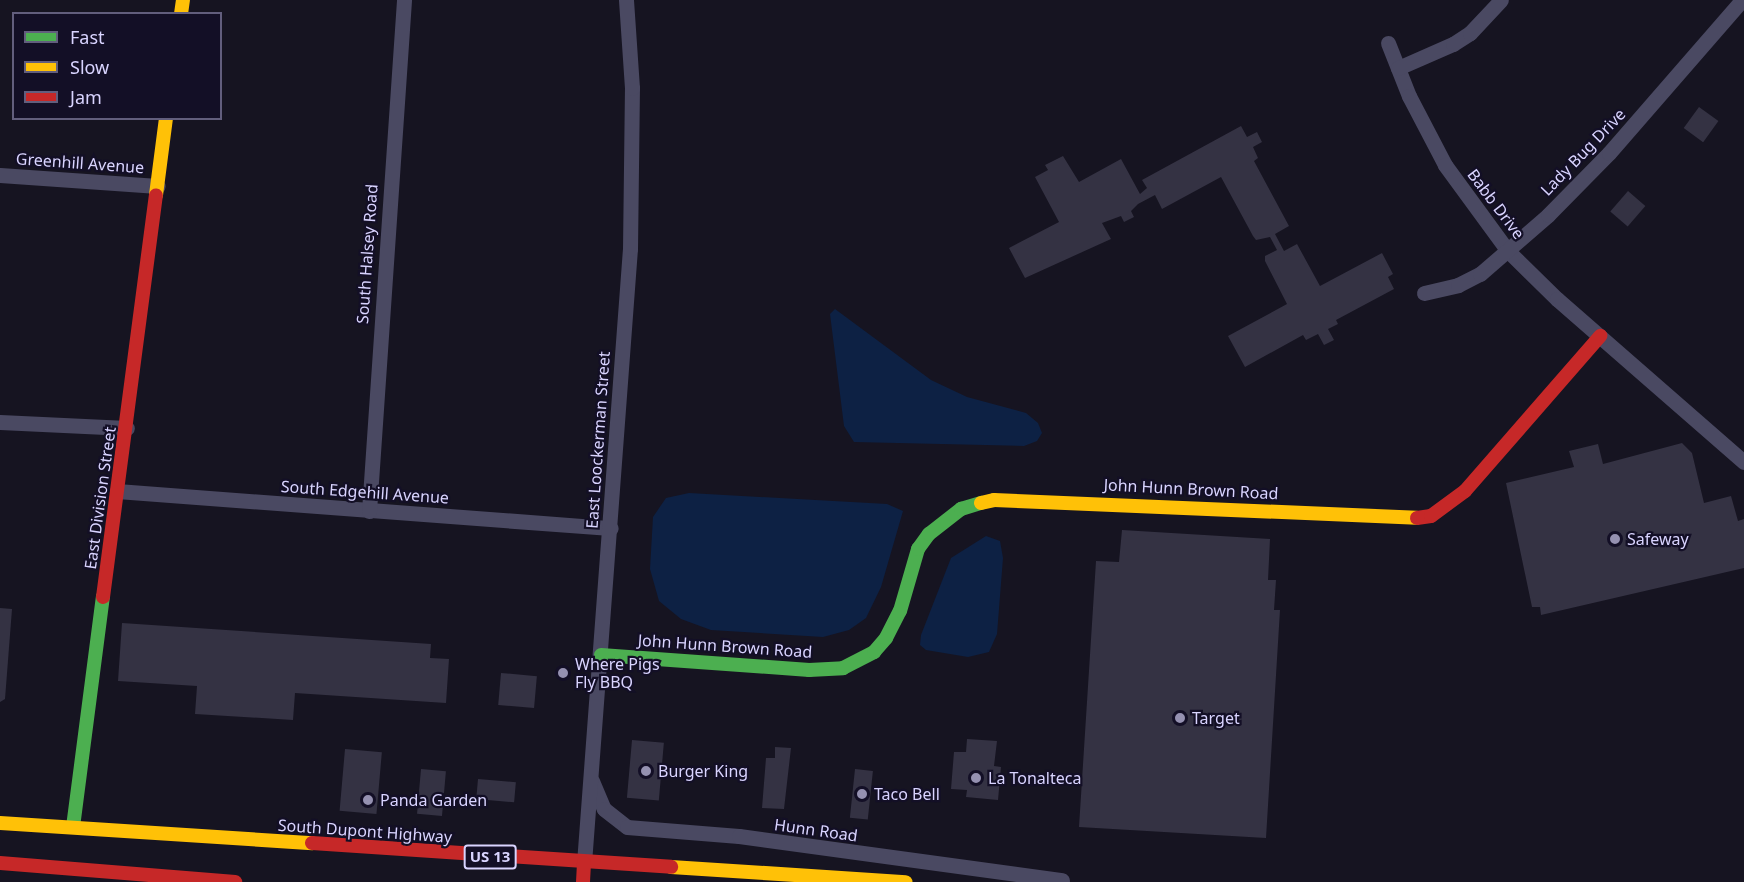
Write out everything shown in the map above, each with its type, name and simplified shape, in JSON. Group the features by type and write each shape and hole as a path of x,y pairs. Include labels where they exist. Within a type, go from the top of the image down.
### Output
{"main road":[{"name":"East Division Street","path":"68,864 166,120"},
{"name":"John Hunn Brown Road","path":"602,650 808,670 843,668 874,652 886,638 900,611 918,549 929,534 961,509 994,500 1408,520 1431,516 1465,491 1600,336"},
{"name":"US 13","path":"0,823 73,826"},
{"name":"South Dupont Highway","path":"73,826 584,863 906,882"},
{"path":"0,863 68,864 235,882"},
{"name":"East Loockerman Street","path":"583,882 584,863"}],"street":[{"name":"South Halsey Road","path":"369,511 404,0"},
{"name":"East Loockerman Street","path":"584,863 602,650 630,249 632,88 626,0"},
{"path":"1398,68 1453,44 1470,33 1502,0"},
{"name":"Lady Bug Drive","path":"1424,293 1458,285 1508,251 1601,161 1742,0"},
{"name":"Babb Drive","path":"1388,43 1445,165 1508,251 1600,336"},
{"name":"Greenhill Avenue","path":"0,175 158,186"},
{"path":"1600,336 1744,462"},
{"path":"0,422 127,428"},
{"name":"South Edgehill Avenue","path":"117,491 610,528"},
{"name":"Hunn Road","path":"591,779 604,809 627,827 687,835 739,836 1062,880"}],"water":[{"path":"835,309 931,380 967,397 1026,413 1038,423 1042,433 1037,441 1024,446 854,442 844,426 830,314"},
{"path":"689,493 887,504 903,511 881,587 866,618 849,630 823,637 711,630 681,619 659,601 650,569 653,517 666,498"},
{"path":"986,536 1000,541 1003,558 997,634 989,652 968,657 926,650 920,645 921,635 951,558"}],"building":[{"path":"1699,107 1718,121 1703,142 1684,128"},
{"path":"1241,126 1247,137 1257,132 1262,142 1253,147 1258,158 1254,161 1289,226 1275,234 1284,251 1297,244 1320,286 1382,253 1393,274 1388,277 1394,289 1336,320 1338,324 1328,329 1334,340 1324,345 1318,334 1306,340 1303,335 1245,367 1228,336 1287,304 1265,261 1265,256 1277,250 1270,237 1256,240 1221,177 1162,209 1155,195 1138,204 1131,211 1134,217 1124,222 1121,216 1102,223 1111,239 1025,278 1009,248 1059,222 1035,177 1048,170 1045,165 1063,156 1079,182 1121,159 1140,194 1147,188 1142,180"},
{"path":"1628,191 1645,206 1628,226 1610,211"},
{"name":"Safeway","path":"1682,443 1692,453 1704,503 1731,496 1738,521 1744,519 1744,568 1541,615 1540,607 1532,607 1506,483 1574,467 1569,451 1598,444 1603,464"},
{"name":"Target","path":"1122,530 1270,539 1268,580 1276,580 1274,610 1280,610 1266,838 1079,827 1096,561 1119,562"},
{"path":"0,608 12,609 5,699 0,702"},
{"path":"122,623 431,644 430,658 449,659 446,703 295,693 293,720 195,714 197,686 118,681"},
{"path":"501,673 537,676 534,708 498,705"},
{"name":"La Tonalteca","path":"967,739 997,741 994,766 1001,767 998,800 966,797 967,790 951,789 954,752 966,752"},
{"name":"Burger King","path":"632,740 664,743 659,801 627,798"},
{"path":"775,747 791,748 784,809 762,808 766,758 775,758"},
{"path":"345,749 382,752 376,814 340,811"},
{"path":"421,769 446,771 442,816 417,814"},
{"name":"Taco Bell","path":"855,769 873,771 868,820 850,818"},
{"path":"478,779 516,782 514,802 476,799"}],"traffic: fast":[{"path":"601,655 809,670 843,668 874,652 886,638 900,611 918,549 929,534 961,509 981,503"},
{"path":"73,827 103,597"}],"traffic: slow":[{"path":"181,12 183,0"},
{"path":"156,195 166,120"},
{"path":"981,503 994,500 1417,518"},
{"path":"0,823 312,843"},
{"path":"671,867 906,882"}],"traffic: jam":[{"path":"103,597 156,195"},
{"path":"1417,518 1431,516 1465,491 1600,336"},
{"path":"312,843 671,867"},
{"path":"0,863 235,882"},
{"path":"583,882 584,863"}],"place":[{"name":"Safeway","path":"1615,539"},
{"name":"Where Pigs Fly BBQ","path":"563,673"},
{"name":"Target","path":"1180,718"},
{"name":"Burger King","path":"646,771"},
{"name":"La Tonalteca","path":"976,778"},
{"name":"Taco Bell","path":"862,794"},
{"name":"Panda Garden","path":"368,800"}]}
